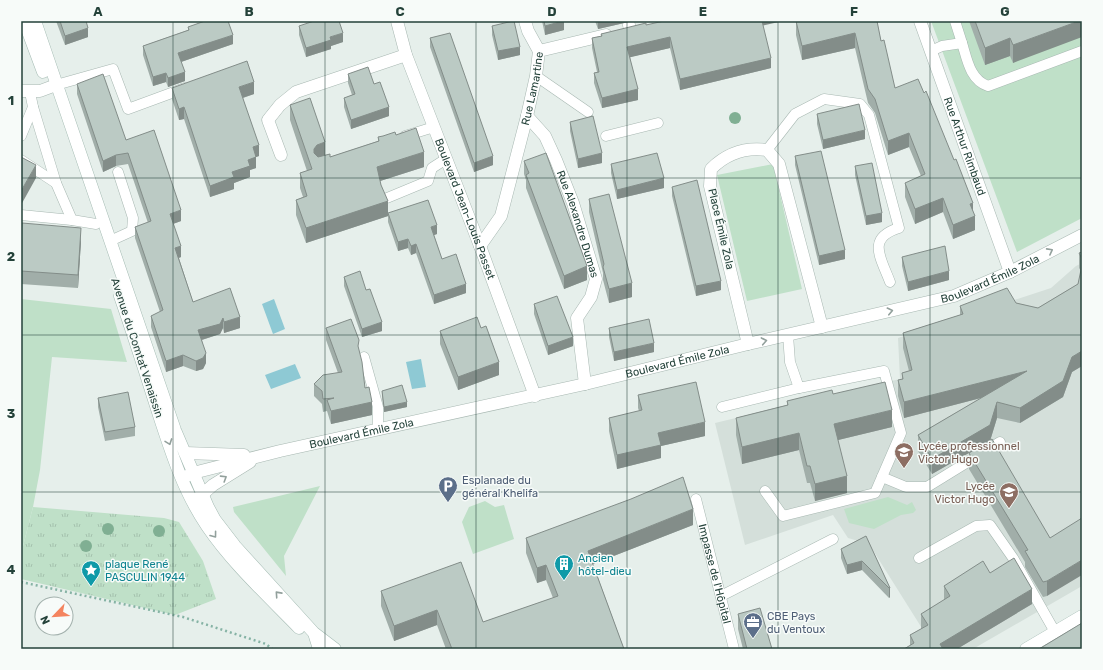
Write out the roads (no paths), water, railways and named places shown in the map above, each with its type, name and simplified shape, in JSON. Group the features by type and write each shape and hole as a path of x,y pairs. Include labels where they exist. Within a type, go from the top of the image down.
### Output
{"street":[{"name":"Avenue du Comtat Venaissin","path":"24,21 53,86 110,241 175,430 193,473 198,499"},
{"name":"Avenue du Comtat Venaissin","path":"35,21 53,86 96,224 182,479 235,546 314,633 334,649"},
{"name":"Boulevard Jean-Louis Passet","path":"397,21 406,55 480,246 535,396"},
{"path":"525,21 528,31 539,51"},
{"name":"Rue Arthur Rimbaud","path":"920,21 1010,272"},
{"name":"Rue Lamartine","path":"480,246 501,216 527,116 536,76 539,51 623,28 644,26"},
{"path":"281,155 268,120 280,105 296,92 406,55"},
{"path":"26,92 53,86"},
{"name":"Rue Alexandre Dumas","path":"527,116 545,136 556,160 573,203 596,279 592,297 577,318 585,384"},
{"name":"Place Émile Zola","path":"748,344 710,186 711,169 722,158 736,152 754,148 767,150"},
{"path":"767,150 779,164 822,327"},
{"name":"Boulevard Émile Zola","path":"182,479 193,473 262,455 535,396 954,296 1010,272 1082,235"},
{"name":"Boulevard Émile Zola","path":"185,453 262,455"},
{"name":"Boulevard Émile Zola","path":"198,499 220,480 262,455"},
{"path":"1027,649 1082,616"},
{"name":"Avenue du Comtat Venaissin","path":"314,633 319,649"}],"lane":[{"path":"955,21 971,72 980,84 988,86 1082,51"},
{"path":"930,51 942,46 962,43"},
{"path":"53,86 113,69 128,109 193,85"},
{"path":"536,76 588,112"},
{"path":"26,92 33,107 56,183 72,220"},
{"path":"767,150 795,114 824,99 860,104 869,115 899,228 888,231 880,238 878,250 890,282"},
{"path":"21,136 33,107"},
{"path":"606,136 658,123"},
{"path":"394,140 434,127"},
{"path":"387,198 428,182 432,168 446,159"},
{"path":"21,160 56,183"},
{"path":"110,241 132,231 133,218 118,172"},
{"path":"21,215 96,224"},
{"path":"788,335 790,362 799,388"},
{"path":"364,357 378,407 378,430"},
{"path":"722,407 799,388 884,371 901,433 875,492 783,516 765,491"},
{"path":"882,477 906,487 927,487 1000,442"},
{"name":"Impasse de l'Hôpital","path":"696,499 734,649"},
{"path":"919,558 976,526 990,525 1013,558 1055,632"},
{"path":"721,596 833,539"}],"water":[{"path":"274,299 285,329 273,334 262,304"},
{"path":"421,359 426,387 412,389 406,362"},
{"path":"295,364 301,378 271,389 265,375"}],"place":[{"name":"Lycée professionnel Victor Hugo","path":"904,469"},
{"name":"Esplanade du général Khelifa","path":"448,503"},
{"name":"Lycée Victor Hugo","path":"1009,509"},
{"name":"Ancien hôtel-dieu","path":"564,581"},
{"name":"plaque René PASCULIN 1944","path":"91,587"},
{"name":"CBE Pays du Ventoux","path":"753,639"}]}
